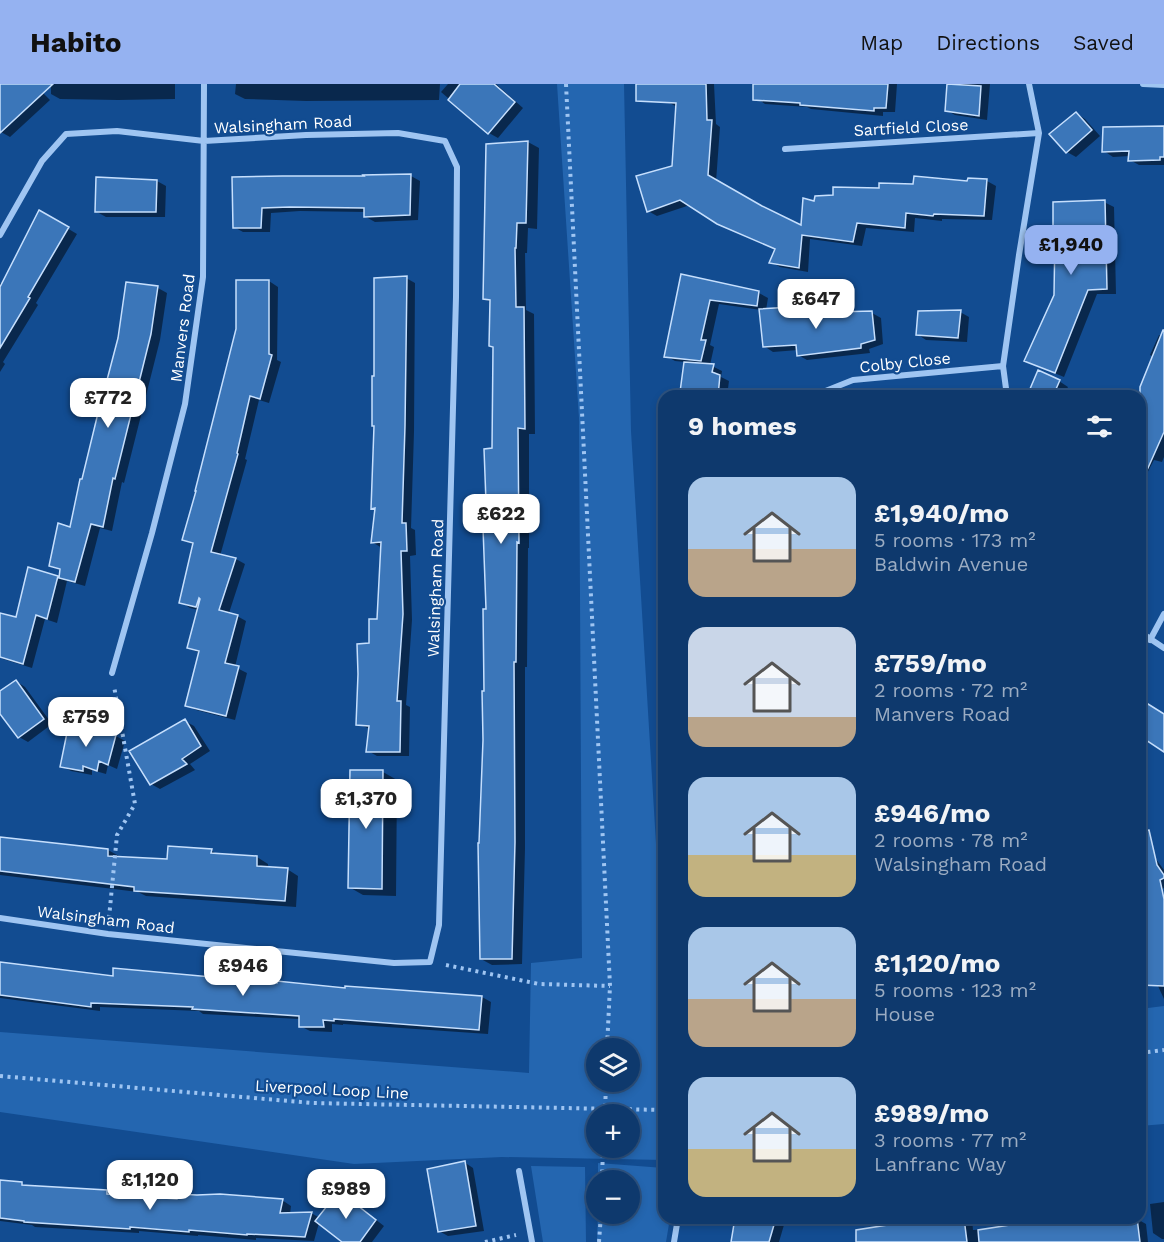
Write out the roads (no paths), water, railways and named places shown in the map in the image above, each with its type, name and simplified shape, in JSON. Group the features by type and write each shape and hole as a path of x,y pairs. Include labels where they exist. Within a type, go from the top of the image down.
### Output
{"street":[{"name":"Manvers Road","path":"112,673 152,533 185,404 203,278 204,84"},
{"path":"1006,390 1003,366 1018,255 1039,133 1029,84"},
{"path":"1143,84 1164,85"},
{"name":"Walsingham Road","path":"0,235 42,161 66,134 117,131 204,141 398,133 445,141 457,166 456,297 439,925 430,962 394,963 108,934 0,918"},
{"name":"Sartfield Close","path":"784,148 1039,133"},
{"name":"Colby Close","path":"828,390 853,380 1003,366"},
{"path":"1150,640 1164,614"},
{"path":"1146,637 1164,648"},
{"path":"519,1172 532,1242"},
{"path":"674,1242 677,1224"}]}
